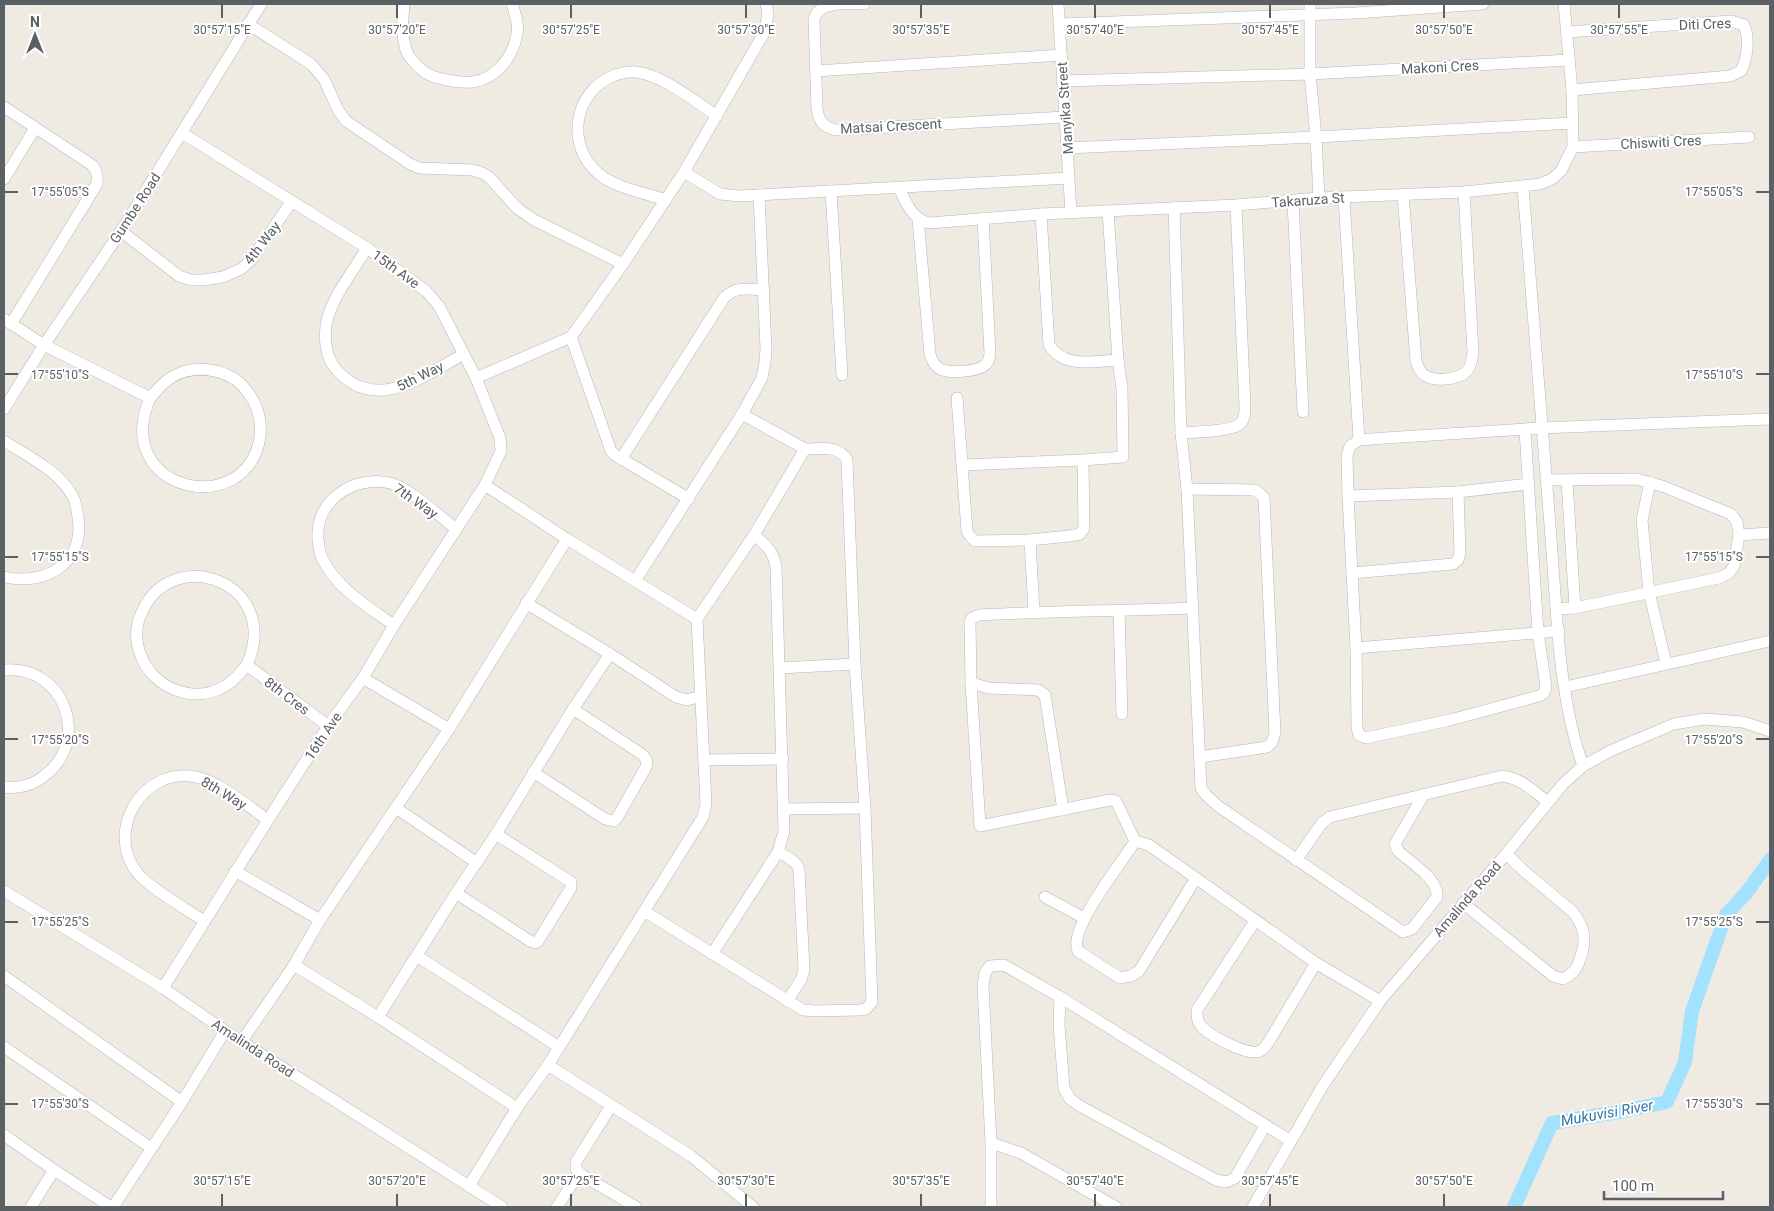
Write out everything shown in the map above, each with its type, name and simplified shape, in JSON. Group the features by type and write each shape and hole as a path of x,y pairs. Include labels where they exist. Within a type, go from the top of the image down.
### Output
{"street":[{"name":"Gumbe Road","path":"4,409 44,345 121,231 261,4"},
{"path":"404,4 403,33 405,48 410,58 430,77 461,83 474,82 488,77 502,67 510,55 518,33 512,4"},
{"path":"476,378 571,337 623,264 684,172 764,33 768,14 766,4"},
{"name":"Matsai Crescent","path":"864,4 826,5 817,10 814,19 818,116 827,128 836,130 1066,117"},
{"name":"Manyika Street","path":"1058,4 1071,213"},
{"path":"1060,24 1311,9 1395,11 1483,4"},
{"path":"1564,4 1572,90 1573,147"},
{"path":"1311,9 1310,74 1316,137 1318,198"},
{"name":"Diti Cres","path":"1567,32 1731,21 1744,25 1748,32 1744,63 1741,71 1730,76 1572,90"},
{"path":"248,24 312,64 324,79 338,110 346,121 402,159 419,168 473,170 482,173 489,177 517,208 534,220 623,264"},
{"path":"816,72 1061,55"},
{"name":"Makoni Cres","path":"1062,80 1310,74 1569,60"},
{"path":"666,200 616,184 599,175 586,161 578,144 577,125 581,106 591,90 606,78 624,72 637,72 655,77 716,116"},
{"path":"4,107 92,165 98,177 97,184 7,321 44,345 150,398"},
{"path":"1067,148 1572,123"},
{"path":"4,179 35,128"},
{"name":"15th Ave","path":"182,134 367,248 426,291 439,306 476,378 500,438 501,446 498,457 485,485"},
{"name":"Chiswiti Cres","path":"1573,147 1749,137"},
{"name":"Takaruza St","path":"918,220 930,223 1041,214 1236,205 1318,198 1464,192 1523,187 1540,184 1552,179 1566,163 1573,147"},
{"path":"684,172 720,194 740,196 1069,178"},
{"path":"1523,187 1540,428 1558,630 1573,737 1582,766"},
{"path":"898,188 918,220 930,354 936,366 943,370 978,369 986,365 989,359 983,218"},
{"path":"830,191 842,375"},
{"path":"1403,194 1416,361 1419,369 1425,376 1437,379 1459,376 1468,371 1472,360 1464,192"},
{"path":"635,581 689,499 762,378 766,350 759,195"},
{"path":"1344,198 1359,440"},
{"name":"4th Way","path":"121,231 179,276 191,280 223,277 241,269 251,260 264,244 292,201"},
{"path":"1293,201 1303,412"},
{"path":"1181,433 1230,428 1241,423 1244,417 1236,205"},
{"path":"1174,208 1181,433 1193,608 1201,788 1218,806 1397,930 1403,932 1409,931 1436,900 1438,893 1434,882 1398,851 1396,844 1424,794"},
{"path":"963,465 1123,457 1122,388 1118,360 1108,211"},
{"path":"1041,214 1048,345 1058,356 1074,362 1118,360"},
{"name":"5th Way","path":"367,248 333,304 327,318 327,350 332,363 344,378 364,389 378,391 393,390 464,354"},
{"path":"622,459 728,293 736,290 764,290"},
{"path":"571,337 609,445 615,455 689,499"},
{"path":"202,369 218,371 232,378 244,387 253,399 259,414 261,429 259,444 252,458 243,470 230,480 216,485 200,487 185,485 171,479 149,457 144,442 142,427 144,412 150,398 172,376 187,371 202,369"},
{"path":"957,398 967,531 976,540 1030,540 1080,534 1084,528 1083,460"},
{"path":"644,911 803,1010 815,1012 859,1010 866,1009 872,1002 865,808 855,664 847,460 841,451 834,449 805,449 742,414"},
{"path":"1526,430 1538,633 1546,687 1544,693 1539,696 1450,720 1366,738 1359,735 1356,728 1356,648 1348,496 1347,456 1350,446 1359,440 1540,428 1770,419"},
{"path":"4,441 52,472 63,484 73,496 80,526 77,544 71,557 59,568 44,576 28,580 4,577"},
{"path":"469,1186 517,1108 548,1065 703,817 706,804 696,619 754,535 805,449"},
{"path":"1546,480 1636,479 1650,482 1731,514 1737,522 1739,534 1734,566 1729,573 1719,578 1574,608 1557,609"},
{"path":"1567,480 1574,608"},
{"name":"7th Way","path":"394,625 351,595 331,572 322,556 318,530 320,518 327,505 338,493 359,483 373,481 392,483 404,489 456,529"},
{"path":"1650,482 1642,520 1649,592 1666,663"},
{"path":"1348,496 1458,492 1529,484"},
{"path":"485,485 567,539 696,619"},
{"name":"16th Ave","path":"163,988 235,871 328,726 362,678 485,485"},
{"path":"1186,489 1254,490 1264,498 1265,508 1276,732 1272,742 1267,747 1200,757"},
{"path":"1352,573 1453,564 1458,560 1460,553 1458,492"},
{"path":"1739,534 1770,533"},
{"path":"712,954 778,852 784,831 775,557 772,551 754,535"},
{"path":"242,1041 294,965 320,920 449,729 567,539"},
{"path":"1030,540 1034,612"},
{"path":"197,576 212,578 226,584 248,606 253,621 255,636 253,651 247,665 225,687 210,692 195,694 179,692 165,686 148,670 138,649 136,634 138,619 145,604 154,592 167,583 181,578 197,576"},
{"path":"526,603 676,697 687,700 701,696"},
{"path":"1193,608 1119,612 1034,612 979,615 972,618 970,622 971,683 980,826 1110,800 1116,801 1135,841 1149,845 1316,963 1380,1002"},
{"path":"1119,612 1122,714"},
{"path":"1356,648 1558,630"},
{"path":"1565,687 1770,641"},
{"path":"378,1017 456,893 496,834 573,709 610,654"},
{"path":"780,668 855,664"},
{"name":"8th Cres","path":"247,665 328,726"},
{"path":"4,670 26,672 40,678 53,688 62,700 68,714 69,730 67,745 61,759 51,771 39,780 24,786 4,787"},
{"path":"362,678 449,729"},
{"path":"971,683 989,688 1038,690 1045,695 1063,810"},
{"path":"533,772 605,819 614,820 617,818 646,767 647,760 643,755 573,709"},
{"name":"Amalinda Road","path":"1253,1207 1322,1087 1380,1002 1548,802 1582,766 1610,751 1674,724 1704,719 1744,722 1770,731"},
{"path":"704,760 783,759"},
{"name":"8th Way","path":"204,921 153,886 140,875 130,861 125,846 125,829 129,813 137,799 149,787 164,779 180,776 197,777 212,783 268,820"},
{"path":"1296,860 1322,823 1330,817 1502,776 1519,780 1548,802"},
{"path":"396,808 477,863"},
{"path":"784,809 865,808"},
{"path":"456,893 530,941 535,943 538,941 571,888 571,882 496,834"},
{"path":"1135,841 1084,918 1076,941 1078,951 1120,978 1132,976 1139,971 1196,878"},
{"path":"778,852 792,860 799,869 802,917 804,970 801,980 787,1001"},
{"path":"1463,903 1552,976 1563,979 1576,970 1585,942 1582,925 1573,912 1506,854"},
{"path":"235,871 320,920"},
{"name":"Amalinda Road","path":"4,891 163,988 226,1031 502,1207"},
{"path":"1045,896 1084,918"},
{"path":"1255,921 1197,1010 1198,1021 1202,1028 1242,1051 1254,1053 1260,1051 1268,1043 1316,963"},
{"path":"417,956 559,1047"},
{"path":"294,965 378,1017 517,1108"},
{"path":"992,1207 991,1143 983,986 985,973 990,966 1004,965 1060,997 1291,1141"},
{"path":"4,976 182,1102"},
{"path":"1060,997 1059,1025 1064,1088 1070,1099 1080,1106 1216,1180 1226,1182 1235,1178 1265,1126"},
{"path":"4,1134 54,1170 112,1207 182,1102 226,1031"},
{"path":"4,1047 151,1148"},
{"path":"548,1065 691,1156 753,1207"},
{"path":"610,1106 576,1162 576,1169 579,1173 636,1207"},
{"path":"991,1143 1021,1153 1116,1207"},
{"path":"31,1207 54,1170"},
{"path":"557,1207 579,1173"}],"waterway":[{"name":"Mukuvisi River","path":"1514,1207 1552,1123 1667,1102 1685,1062 1692,1011 1726,915 1747,892 1770,860"}]}
